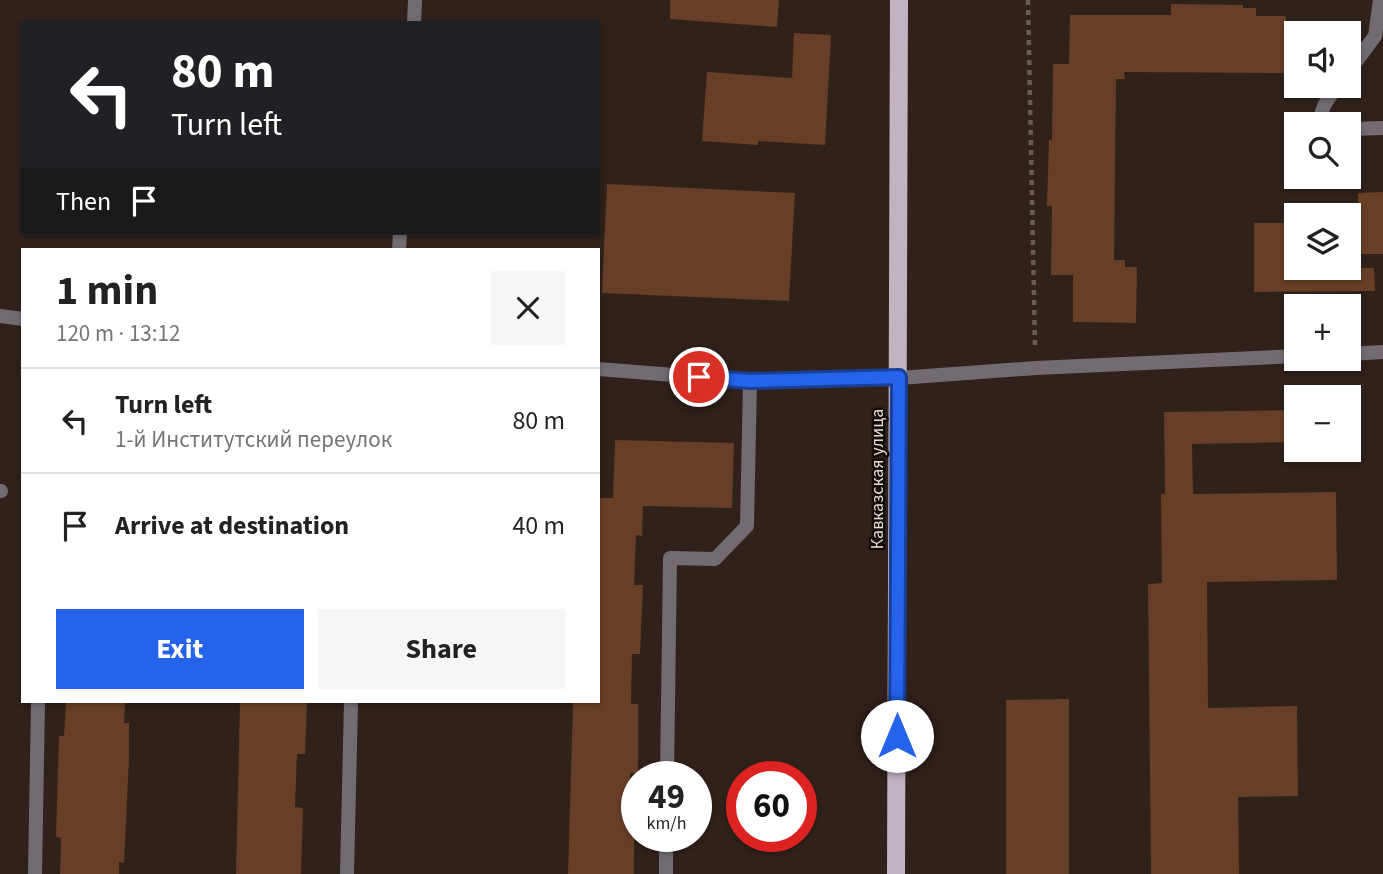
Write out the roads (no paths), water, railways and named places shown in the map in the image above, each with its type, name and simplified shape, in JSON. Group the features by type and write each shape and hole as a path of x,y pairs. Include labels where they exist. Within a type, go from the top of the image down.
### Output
{"main road":[{"name":"Кавказская улица","path":"896,874 899,0"}],"street":[{"path":"414,21 415,0"},
{"path":"1361,55 1375,36 1380,0"},
{"path":"1361,129 1383,128"},
{"path":"0,316 21,318"},
{"path":"1361,353 1383,352"},
{"path":"600,369 750,381 899,377 1284,357"},
{"path":"667,761 670,558 715,559 747,526 750,381"},
{"path":"35,874 38,703"},
{"path":"346,874 351,703"},
{"path":"666,852 666,874"}]}
